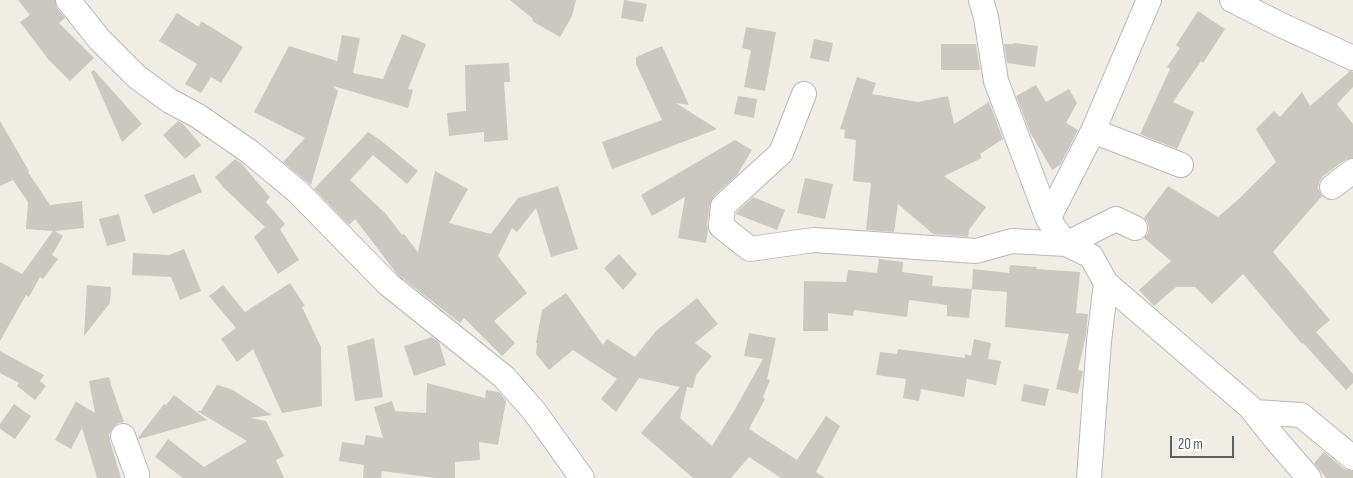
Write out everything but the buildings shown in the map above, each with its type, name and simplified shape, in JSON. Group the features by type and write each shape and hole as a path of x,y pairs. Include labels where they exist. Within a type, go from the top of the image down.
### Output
{"street":[{"path":"68,0 99,39 137,77 250,152 298,192 388,284 504,376 534,411 582,478"},
{"path":"981,0 986,17 996,81 1048,219 1066,244"},
{"path":"1048,219 1093,131 1149,0"},
{"path":"1235,1 1281,25 1353,58"},
{"path":"804,94 781,153 723,206 721,226 750,250 814,240 976,251 1012,241 1066,244 1091,256 1106,282 1250,407 1309,478"},
{"path":"1093,131 1181,165"},
{"path":"1332,187 1353,171"},
{"path":"1066,244 1116,219 1135,228"},
{"path":"1089,478 1099,341 1106,282"},
{"path":"1254,412 1301,415 1353,458"},
{"path":"123,436 137,478"}]}
